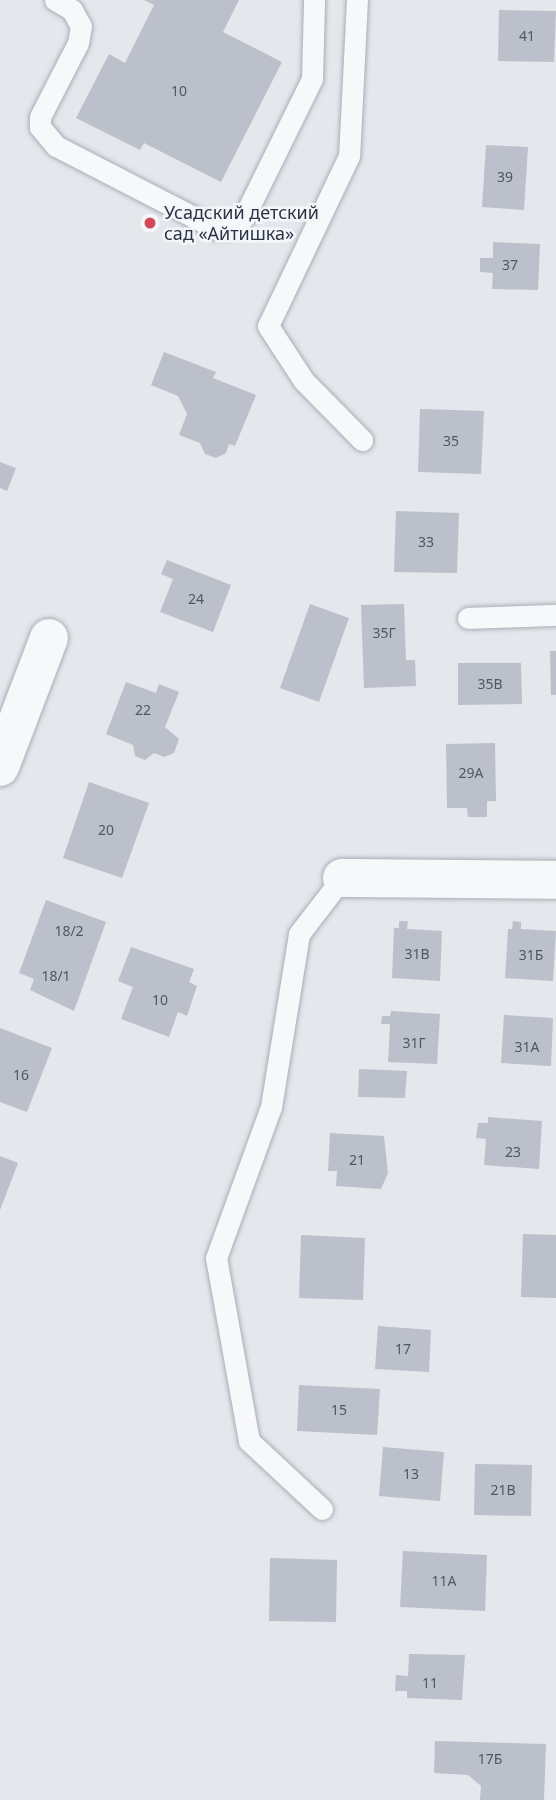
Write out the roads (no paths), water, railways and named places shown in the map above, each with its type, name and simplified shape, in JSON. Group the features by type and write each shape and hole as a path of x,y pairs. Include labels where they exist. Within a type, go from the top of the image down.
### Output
{"street":[{"path":"0,768 49,638"},
{"path":"342,878 556,880"}],"lane":[{"path":"55,0 72,10 81,26 78,43 40,117 40,127 56,146 217,229 232,228 244,217 312,79 314,0"},
{"path":"356,0 349,156 268,326 303,381 362,440"},
{"path":"468,618 556,615"},
{"path":"322,1508 249,1441 216,1258 271,1107 299,934 342,878"}],"place":[{"name":"Усадский детский сад «Айтишка»","path":"150,223"}]}
